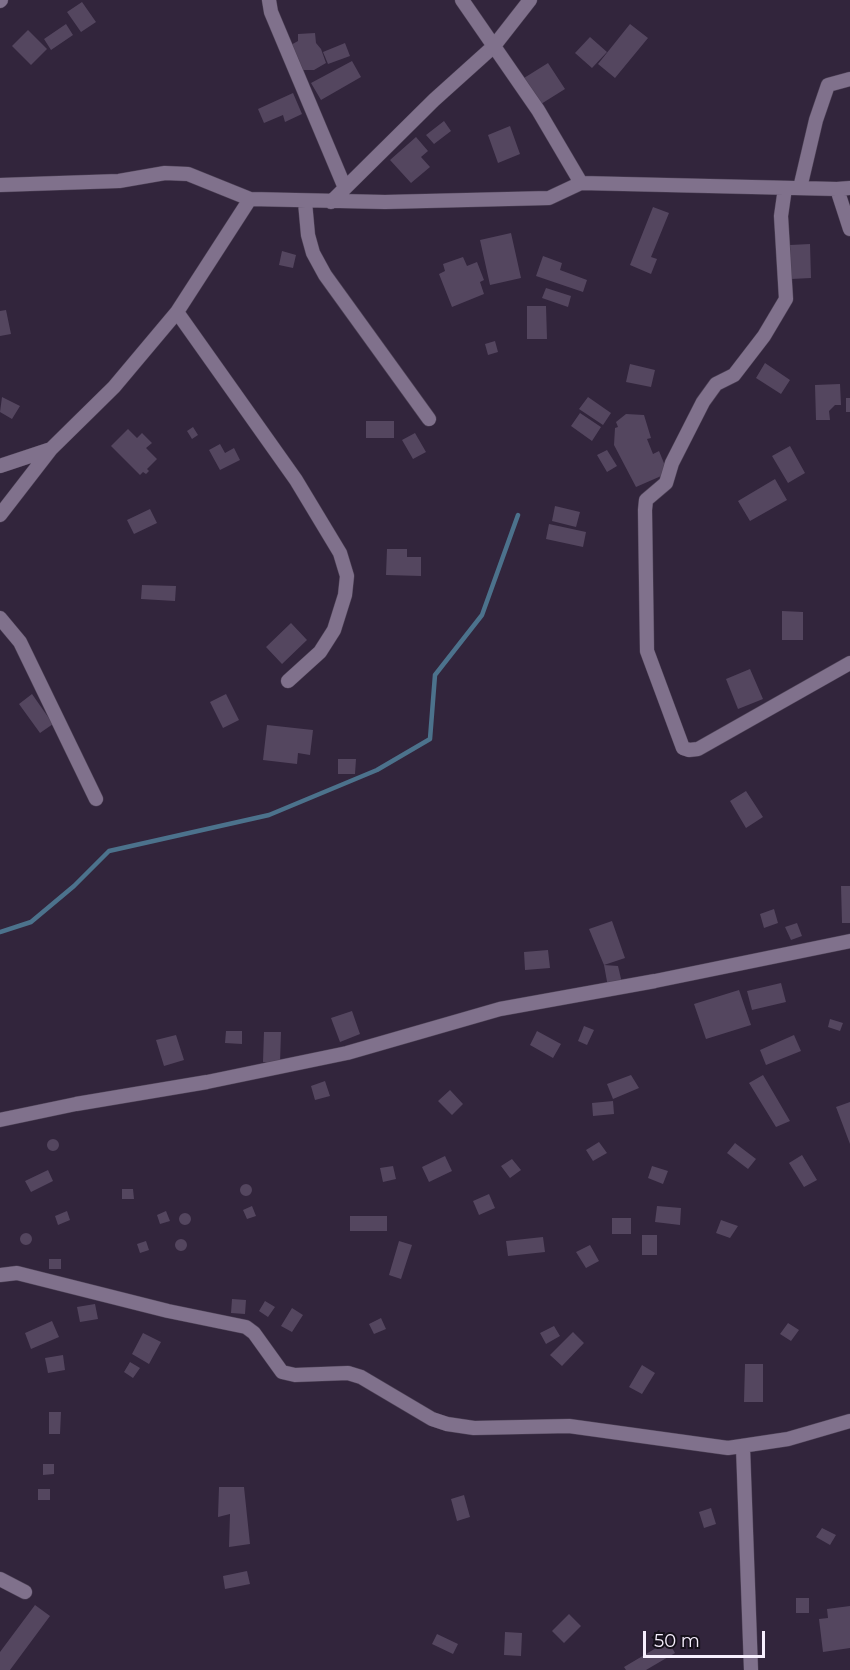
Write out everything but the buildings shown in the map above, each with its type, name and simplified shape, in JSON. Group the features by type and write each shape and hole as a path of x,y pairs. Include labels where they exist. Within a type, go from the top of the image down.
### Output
{"street":[{"path":"269,0 271,12 345,188"},
{"path":"462,0 538,110 581,183"},
{"path":"331,202 434,100 494,46 530,0"},
{"path":"800,188 816,120 828,85 850,79"},
{"path":"0,185 119,181 165,173 188,174 250,199 305,202 549,198 581,183 843,189 850,229"},
{"path":"785,188 781,216 786,299 764,336 734,375 716,384 703,402 672,463 666,483 646,500 647,651 683,748 690,750 698,748 850,663"},
{"path":"0,515 51,449 114,387 177,312 250,199"},
{"path":"305,202 308,235 325,275 429,419"},
{"path":"177,312 296,480 340,552 347,576 345,595 334,630 320,652 288,681"},
{"path":"0,466 51,449"},
{"path":"0,618 20,642 96,799"},
{"path":"0,1120 76,1104 207,1082 347,1053 500,1009 655,981 850,941"},
{"path":"0,1275 17,1274 168,1311 246,1327 255,1333 282,1372 295,1375 348,1373 361,1377 432,1419 447,1424 474,1428 569,1426 728,1448 788,1439 850,1421"},
{"path":"743,1446 751,1670"},
{"path":"0,1579 25,1592"}],"waterway":[{"path":"0,932 31,922 74,886 109,851 269,815 377,770 430,739 435,675 482,615 518,515"}]}
